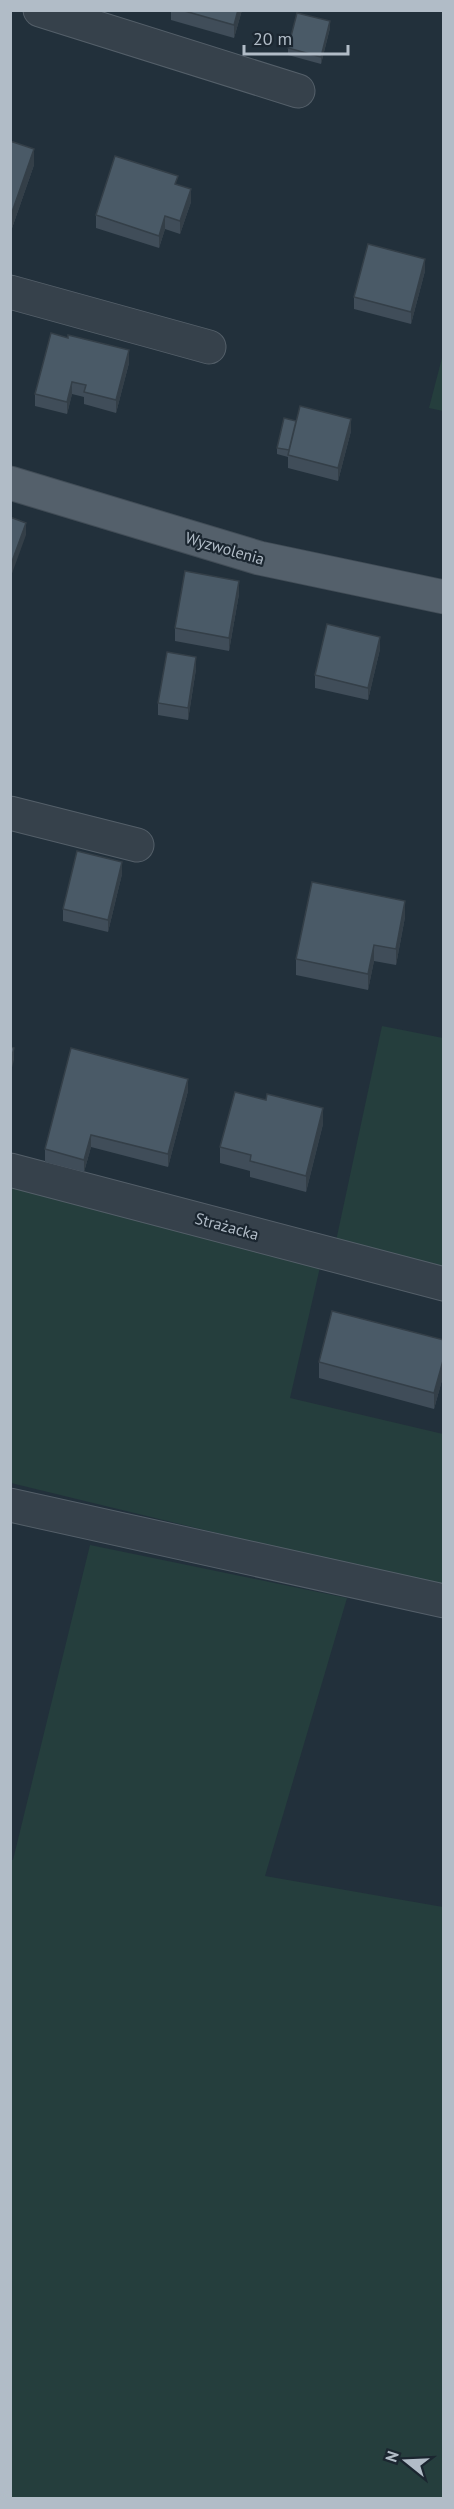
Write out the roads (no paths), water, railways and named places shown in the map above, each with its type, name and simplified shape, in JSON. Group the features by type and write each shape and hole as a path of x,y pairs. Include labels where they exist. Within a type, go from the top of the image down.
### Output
{"main road":[{"name":"Wyzwolenia","path":"10,483 259,558 444,597"}],"street":[{"path":"40,10 298,91"},
{"path":"10,292 209,347"},
{"path":"10,813 137,844"},
{"name":"Strażacka","path":"10,1170 444,1284"},
{"path":"10,1505 444,1601"}]}
